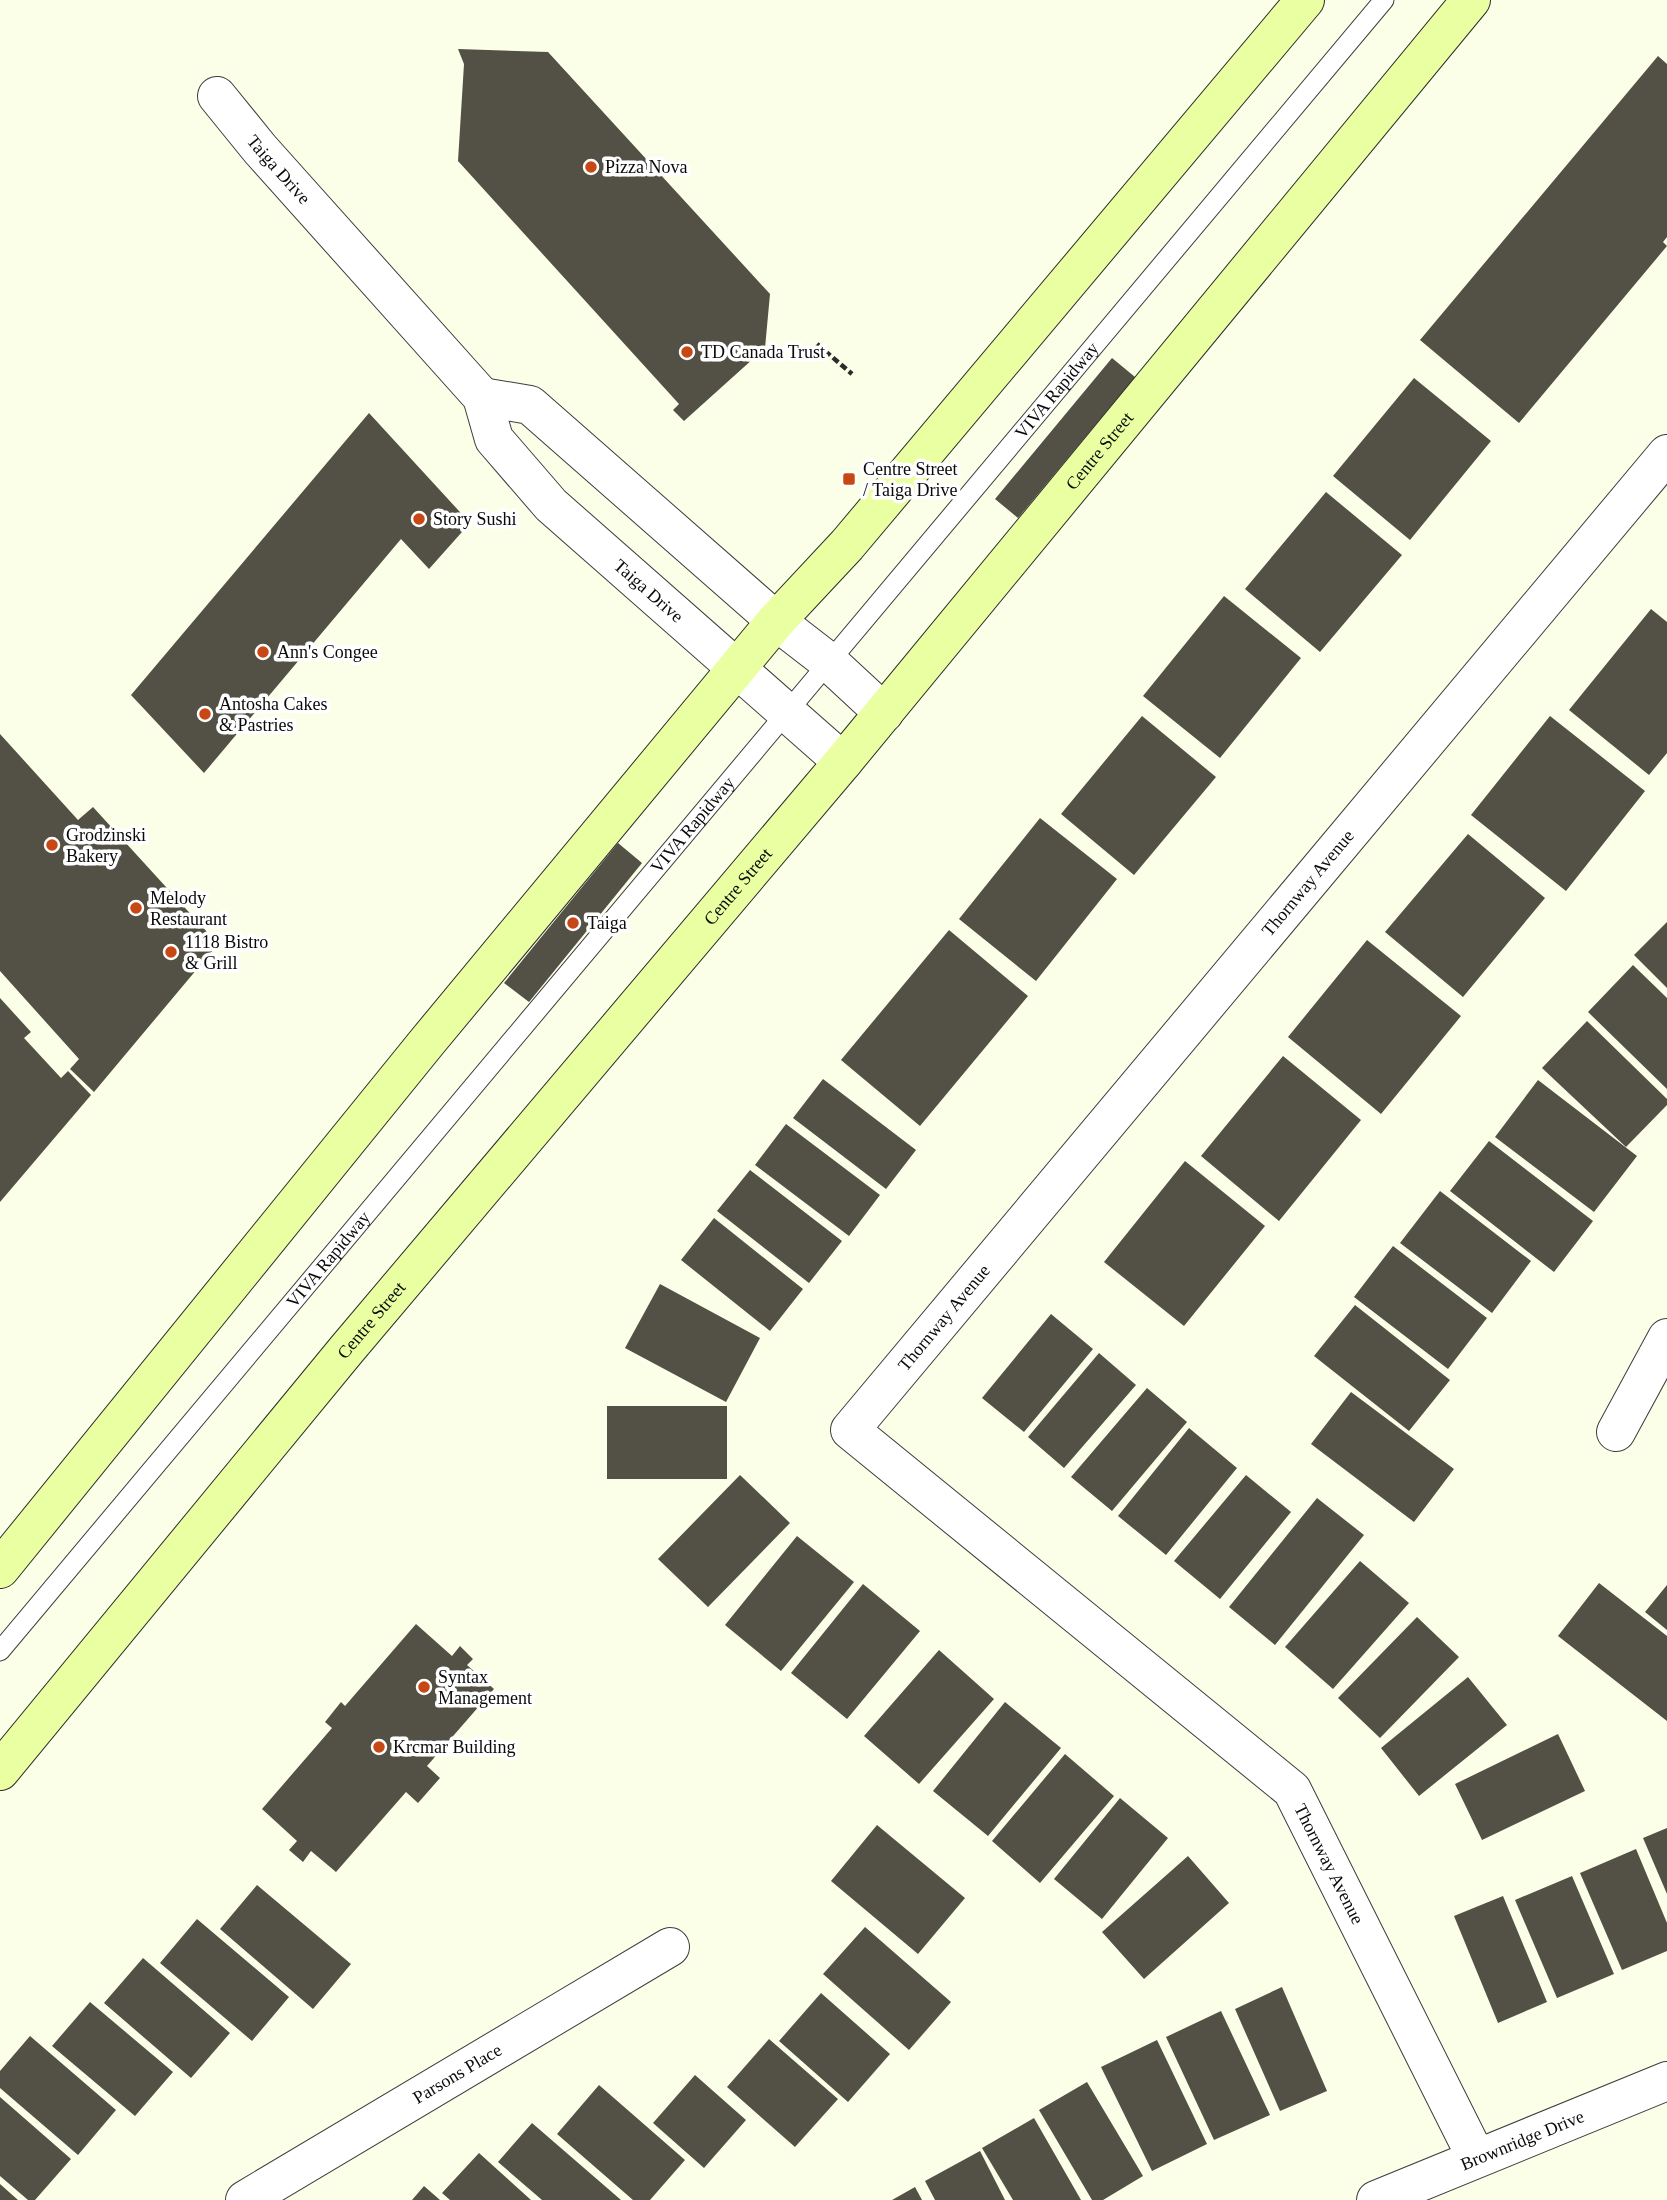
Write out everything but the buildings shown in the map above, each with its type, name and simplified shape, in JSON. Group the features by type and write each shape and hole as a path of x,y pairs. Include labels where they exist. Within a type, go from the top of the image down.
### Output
{"main road":[{"path":"0,1569 426,1042 736,668 847,545 1305,0"},
{"name":"Centre Street","path":"0,1771 347,1349 884,713 1471,0"}],"street":[{"name":"Taiga Drive","path":"217,96 260,149 482,397 494,439 551,505 843,762"},
{"path":"482,397 530,405 776,621 829,662 884,713"},
{"name":"Thornway Avenue","path":"1476,2157 1292,1790 850,1430 1667,454"},
{"path":"1616,1433 1667,1338"},
{"name":"Parsons Place","path":"246,2200 670,1947"},
{"name":"Brownridge Drive","path":"1376,2200 1667,2081"}],"lane":[{"name":"VIVA Rapidway","path":"0,1651 1384,0"}],"path":[{"path":"817,344 852,374"}],"place":[{"name":"Pizza Nova","path":"591,167"},
{"name":"TD Canada Trust","path":"687,352"},
{"name":"Centre Street / Taiga Drive","path":"849,479"},
{"name":"Story Sushi","path":"419,519"},
{"name":"Ann's Congee","path":"263,652"},
{"name":"Antosha Cakes & Pastries","path":"205,714"},
{"name":"Grodzinski Bakery","path":"52,845"},
{"name":"Melody Restaurant","path":"136,908"},
{"name":"Taiga","path":"573,923"},
{"name":"1118 Bistro & Grill","path":"171,952"},
{"name":"Syntax Management","path":"424,1687"},
{"name":"Krcmar Building","path":"379,1747"}]}
